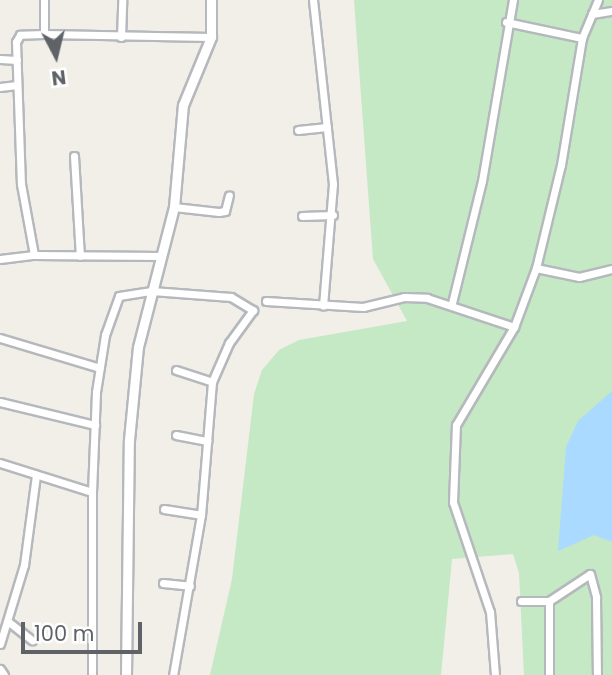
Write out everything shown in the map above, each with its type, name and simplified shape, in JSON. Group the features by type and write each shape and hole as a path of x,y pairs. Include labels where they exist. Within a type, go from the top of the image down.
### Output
{"street":[{"path":"44,0 44,34"},
{"path":"121,37 122,0"},
{"path":"125,675 129,440 138,347 174,206 183,105 211,37 211,0"},
{"path":"313,0 327,127 333,215 323,306"},
{"path":"452,303 482,181 506,22 513,0"},
{"path":"495,675 490,612 453,502 456,425 514,327 536,268 561,165 582,38 598,0"},
{"path":"592,14 612,11"},
{"path":"506,22 582,38"},
{"path":"34,255 21,184 16,60 18,36 44,34 211,37"},
{"path":"0,59 16,60"},
{"path":"0,87 17,85"},
{"path":"298,130 327,127"},
{"path":"74,156 79,256"},
{"path":"174,206 225,211 229,195"},
{"path":"302,216 333,215"},
{"path":"0,259 34,255 162,256"},
{"path":"536,268 579,277 612,269"},
{"path":"92,675 92,492 95,425 105,335 120,296 152,291 231,297 252,307 229,343 212,382 201,515 173,675"},
{"path":"266,301 363,307 404,298 452,303 514,327"},
{"path":"0,338 100,368"},
{"path":"176,370 212,382"},
{"path":"0,402 95,425"},
{"path":"176,435 207,441"},
{"path":"0,463 92,492"},
{"path":"0,644 10,623 24,565 36,475"},
{"path":"164,509 201,515"},
{"path":"521,601 549,601 590,574 595,579 597,675"},
{"path":"163,583 190,586"},
{"path":"549,601 549,675"},
{"path":"10,623 32,640"},
{"path":"0,669 4,675"}],"green space":[{"path":"354,0 612,0 612,675 524,675 519,573 513,554 452,559 441,675 210,675 232,579 254,394 262,370 279,350 299,340 407,321 373,259"}],"water":[{"path":"612,391 612,542 594,535 558,551 566,447 578,421"}]}
